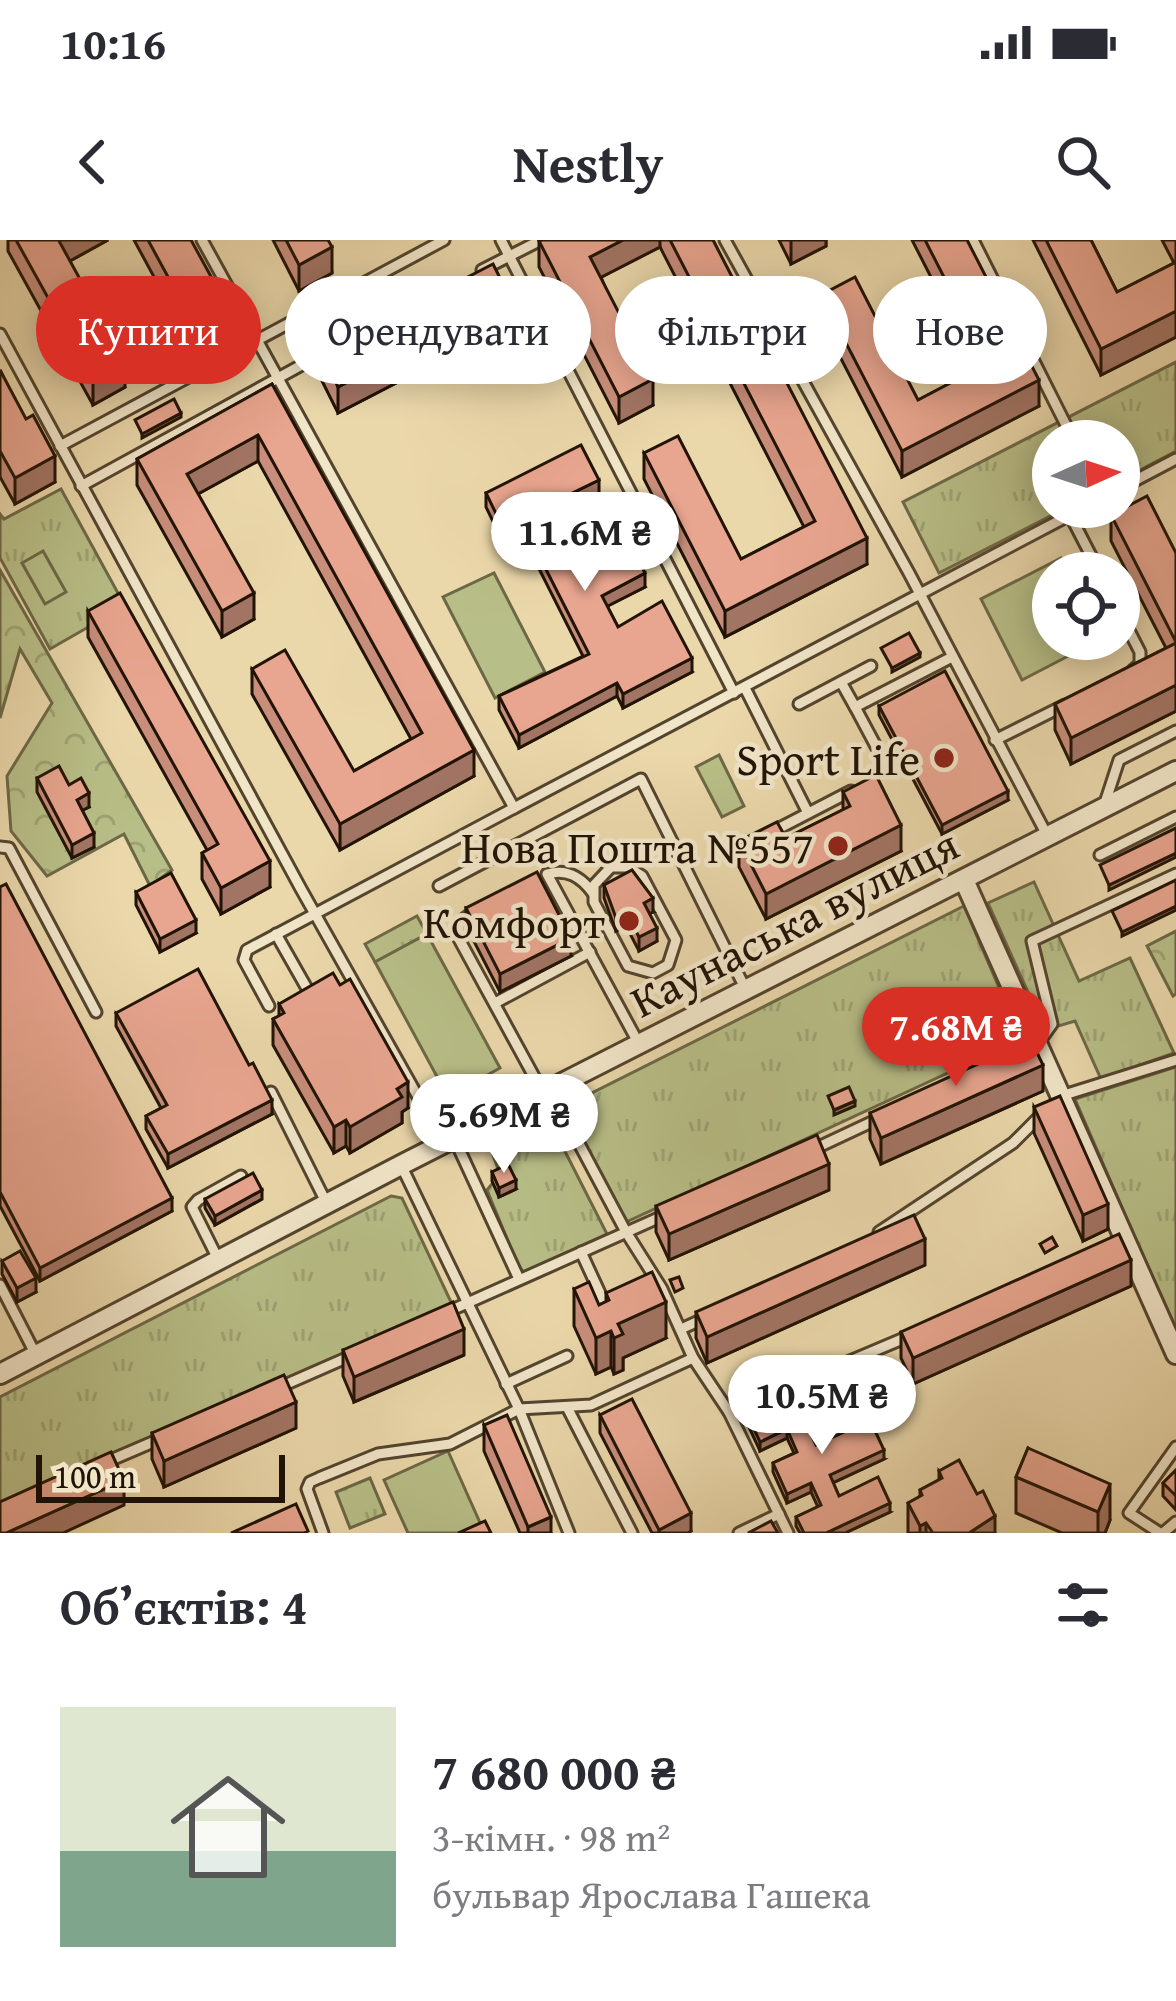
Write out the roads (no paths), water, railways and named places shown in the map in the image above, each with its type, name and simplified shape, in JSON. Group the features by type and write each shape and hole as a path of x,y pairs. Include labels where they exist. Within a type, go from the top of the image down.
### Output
{"street":[{"name":"Каунаська вулиця","path":"0,1374 1176,771"},
{"path":"964,880 1061,1096 1116,1242 1176,1354"}],"lane":[{"path":"202,240 221,276"},
{"path":"261,335 444,240"},
{"path":"502,240 682,593 808,813"},
{"path":"471,276 541,240"},
{"path":"725,240 1048,837"},
{"path":"973,240 1063,420"},
{"path":"0,334 314,914 449,1140 519,1279"},
{"path":"261,348 514,808"},
{"path":"81,486 285,374"},
{"path":"59,446 172,384"},
{"path":"1140,478 1176,460"},
{"path":"269,1006 242,956 276,934 1046,528"},
{"path":"669,600 682,593"},
{"path":"855,707 952,657"},
{"path":"1116,679 1135,669 1140,660"},
{"path":"799,704 871,666"},
{"path":"841,682 886,765"},
{"path":"995,740 1078,698"},
{"path":"1103,809 1119,760 1176,731"},
{"path":"439,886 641,779 746,988"},
{"path":"756,841 863,784"},
{"path":"1100,855 1176,818"},
{"path":"0,848 9,848 96,1012"},
{"path":"527,884 558,872 576,876 592,893 628,966 644,974 668,965 676,940 642,876 628,867 611,867 598,877 592,893"},
{"path":"547,874 639,1044"},
{"path":"1018,1054 1038,1044 1052,1024 1033,941 1176,874"},
{"path":"488,904 464,917 458,931 494,1003 662,1289 693,1358 729,1412 788,1533"},
{"path":"276,934 309,992"},
{"path":"494,1003 590,952"},
{"path":"875,1235 1013,1143 1061,1096 1176,1060"},
{"path":"271,1092 327,1204"},
{"path":"405,1102 418,1095"},
{"path":"797,1156 894,1112"},
{"path":"401,1165 519,1409 569,1533"},
{"path":"219,1261 192,1207 241,1176"},
{"path":"425,1322 685,1206"},
{"path":"581,1252 604,1302"},
{"path":"0,1286 36,1355"},
{"path":"681,1329 719,1310"},
{"path":"729,1412 929,1327"},
{"path":"262,1395 364,1349"},
{"path":"506,1384 567,1356"},
{"path":"323,1533 308,1499 310,1482 378,1454 450,1444 519,1409 591,1405 693,1358"},
{"path":"568,1409 632,1533"},
{"path":"87,1470 174,1433"},
{"path":"1129,1513 1176,1448"},
{"path":"1109,1503 1162,1533 1176,1522"},
{"path":"739,1533 778,1514"}],"place":[{"name":"Sport Life","path":"944,758"},
{"name":"Нова Пошта №557","path":"838,846"},
{"name":"Комфорт","path":"629,921"}]}
